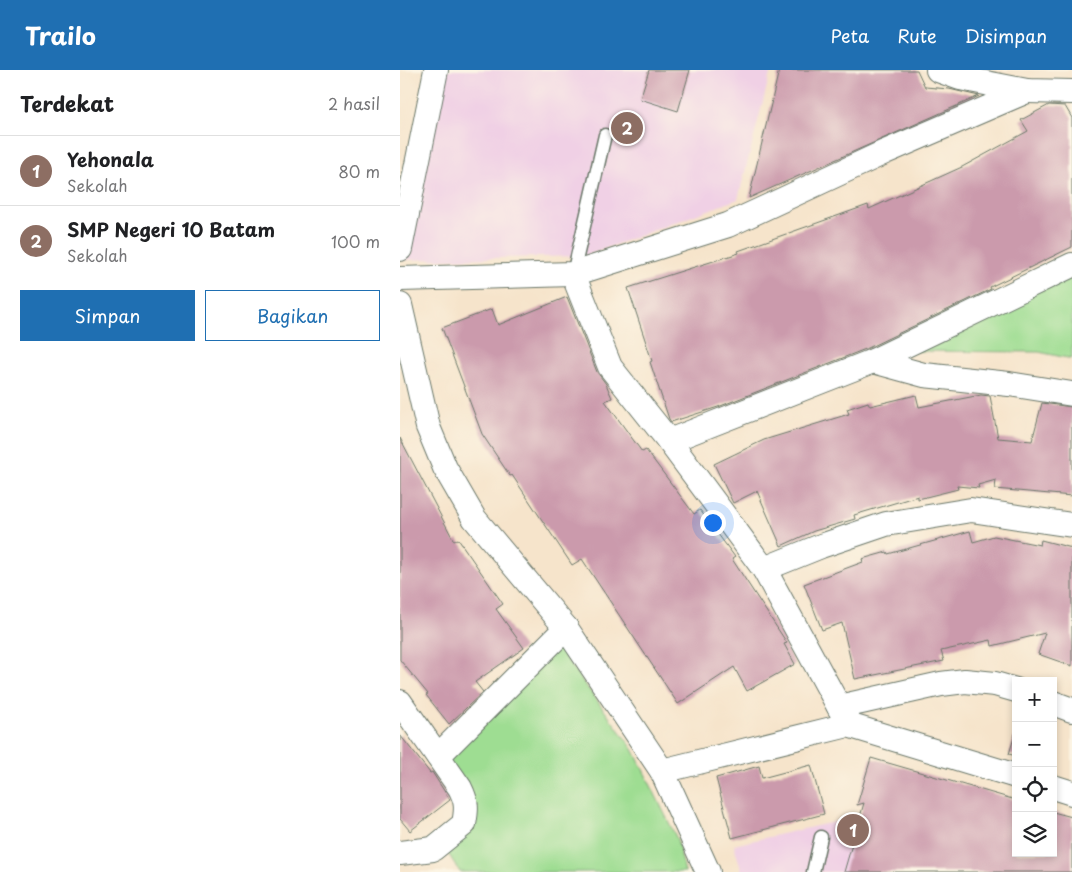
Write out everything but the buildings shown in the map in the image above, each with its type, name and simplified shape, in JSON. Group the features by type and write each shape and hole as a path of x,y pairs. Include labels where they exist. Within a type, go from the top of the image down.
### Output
{"street":[{"path":"400,249 436,70"},
{"path":"938,70 960,78 1027,91 1072,92"},
{"path":"400,279 573,274 728,225 885,152 1027,91"},
{"path":"669,440 873,361 1072,265"},
{"path":"573,274 610,367 669,440 764,569 844,716 1012,775"},
{"path":"400,305 428,427 445,468 474,518 566,628 662,771 708,872"},
{"path":"873,361 924,375 1009,384 1072,394"},
{"path":"764,569 822,546 886,524 972,510 1072,525"},
{"path":"438,756 566,628"},
{"path":"662,771 844,716 941,684 965,681 995,684 1012,689"},
{"path":"400,702 466,799 464,824 433,849 400,853"},
{"path":"1057,704 1072,710"},
{"path":"1057,788 1072,793"}],"lane":[{"path":"573,274 605,135"},
{"path":"813,872 821,837"}],"shaded area":[{"path":"431,70 771,70 738,199 585,256 400,260"},
{"path":"860,816 1054,872 742,872 734,845"}],"green space":[{"path":"1072,263 1072,359 1039,352 906,351"},
{"path":"558,648 633,749 677,839 685,872 460,872 444,847 470,801 435,755"}],"place":[{"name":"SMP Negeri 10 Batam","path":"627,128"},
{"name":"Yehonala","path":"853,830"}]}
